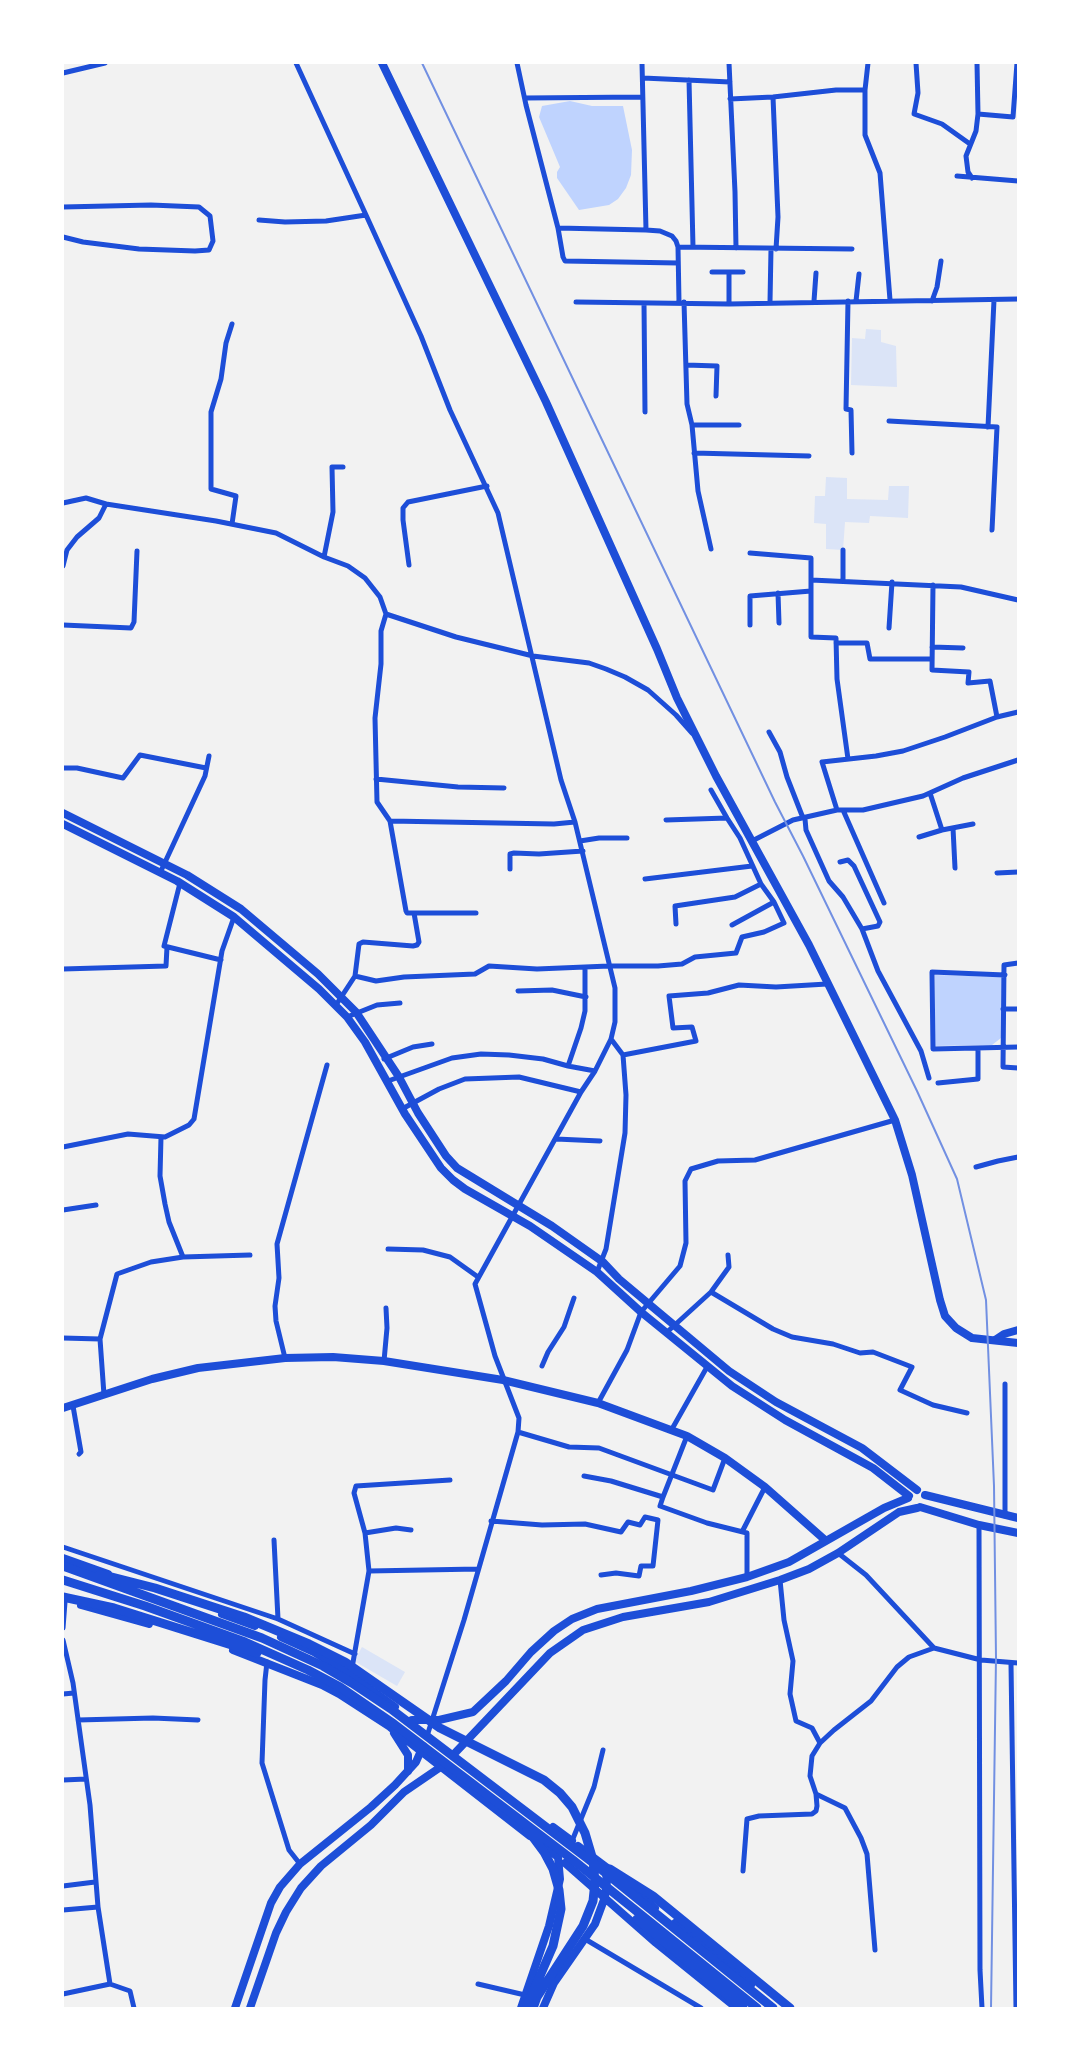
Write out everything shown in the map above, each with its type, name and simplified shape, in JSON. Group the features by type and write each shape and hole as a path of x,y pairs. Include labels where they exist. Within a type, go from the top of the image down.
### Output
{"highway":[{"path":"63,1565 155,1588 243,1617 309,1644 345,1662 441,1728 536,1776 560,1793 572,1807 585,1833 593,1860 595,1882 590,1911 583,1926 537,1997 533,2008"},
{"path":"63,1565 272,1642 323,1666 352,1683 391,1709 576,1849 773,2008"},
{"path":"63,1580 145,1606 244,1642 324,1678 394,1724 518,1818 565,1860 757,2008"},
{"path":"64,1600 114,1608 280,1661 324,1678"},
{"path":"518,1818 544,1852 559,1890 561,1909 554,1946 526,2008"},
{"path":"565,1860 743,2008"},
{"path":"607,1867 653,1896 790,2008"}],"main road":[{"path":"382,63 546,402 677,698 809,945 895,1120 912,1175 945,1316 968,1337 1018,1343"},
{"path":"63,813 210,888 241,909 303,960 356,1012 399,1077 412,1103 446,1156 458,1167 603,1262 674,1325 748,1384 776,1402 862,1448 921,1493 925,1502 918,1507 899,1512 838,1553 809,1569 709,1602 623,1617 583,1630 550,1653 441,1767 404,1792 371,1825 318,1869 295,1896 276,1933 250,2008"},
{"path":"63,824 180,883 234,917 336,1005 347,1017 377,1062 402,1109 441,1167 465,1189 513,1215 597,1272 641,1312 732,1386 785,1419 873,1468 908,1497 910,1505 979,1525 1018,1533"},
{"path":"995,1340 1018,1330"},
{"path":"677,1342 684,1333"},
{"path":"63,1408 152,1379 198,1368 285,1358 333,1357 384,1361 503,1380 598,1403 687,1436 725,1458 765,1487 838,1553"},
{"path":"893,1504 897,1494 894,1485"},
{"path":"412,1720 465,1715 477,1708 506,1681 531,1652 554,1631 572,1619 597,1609 691,1591 747,1577 789,1562 825,1540 908,1497 911,1492 1018,1518"},
{"path":"63,1558 268,1631 314,1652 351,1675 607,1867 779,2008"},
{"path":"776,1566 780,1580"},
{"path":"64,1600 140,1621 267,1662 331,1690 390,1727 565,1860 656,1943 736,2008"},
{"path":"477,1708 487,1719"},
{"path":"390,1727 407,1752 408,1771"},
{"path":"235,2008 271,1903 280,1887 300,1864 371,1808 408,1771 421,1751 428,1733"},
{"path":"561,1843 575,1844 580,1854 576,1861 565,1860 557,1850 561,1843"},
{"path":"308,1858 318,1869"},
{"path":"521,2008 554,1911 565,1860"},
{"path":"543,2008 554,1983 595,1924 605,1897 607,1867"}],"street":[{"path":"63,74 105,63"},
{"path":"296,63 421,336 450,410 498,513 561,780 580,841 615,988 615,1022 611,1039 478,1277 475,1289 503,1380 519,1418 518,1432 464,1620 428,1733"},
{"path":"517,63 565,261 678,263"},
{"path":"642,63 646,230"},
{"path":"729,63 736,248"},
{"path":"868,63 865,90 865,135 880,173 890,300"},
{"path":"916,63 918,93 914,114 942,124 970,144"},
{"path":"972,178 968,172 966,156 976,131 977,63"},
{"path":"978,114 1013,117 1017,63"},
{"path":"643,78 730,82"},
{"path":"689,80 693,247"},
{"path":"730,99 773,97 806,92 865,90"},
{"path":"525,98 642,97"},
{"path":"770,302 773,249 778,216 773,97"},
{"path":"957,176 1018,181"},
{"path":"63,207 151,205 199,207 210,216 213,241 207,251 139,249 83,242 63,237"},
{"path":"259,220 326,221 366,215"},
{"path":"558,228 660,231 672,236 678,247 687,404 692,426 699,500 711,549"},
{"path":"678,247 852,249"},
{"path":"932,301 938,287 941,261"},
{"path":"712,272 743,272"},
{"path":"729,272 729,304"},
{"path":"814,301 816,273"},
{"path":"856,301 859,274"},
{"path":"576,302 729,304 1018,299"},
{"path":"988,427 994,300"},
{"path":"848,301 846,409 851,410 852,453"},
{"path":"644,303 645,412"},
{"path":"232,324 226,343 221,379 211,412 211,489 236,496 232,524"},
{"path":"686,364 717,366 716,396"},
{"path":"888,421 997,427 992,530"},
{"path":"692,426 739,425"},
{"path":"694,453 809,456"},
{"path":"324,557 333,512 332,467 343,467"},
{"path":"409,565 403,520 403,508 408,502 487,486"},
{"path":"63,503 86,498 106,504 276,533 324,557 348,566 365,578 380,597 386,614 381,631 381,664 375,718 376,802 390,821 406,911 407,913 476,913"},
{"path":"63,566 67,550 77,537 99,518 106,504"},
{"path":"843,550 843,581"},
{"path":"63,625 131,628 134,622 137,551"},
{"path":"750,553 811,558 811,637 836,638 837,679 849,759"},
{"path":"811,580 961,586 1018,600"},
{"path":"889,628 892,582"},
{"path":"933,585 932,670 969,672 968,683 990,681 997,717"},
{"path":"750,624 750,596 811,591"},
{"path":"778,593 779,623"},
{"path":"386,614 456,636 533,656 589,663 625,677 663,702 699,741"},
{"path":"836,643 867,643 870,659 932,659"},
{"path":"932,647 963,648"},
{"path":"884,903 840,810 822,762 903,751 997,717 1018,712"},
{"path":"769,732 780,752 787,777 804,818 806,830 829,881 843,897 862,929 878,971 921,1051 929,1078"},
{"path":"63,768 77,768 123,778 130,772 140,755 206,768"},
{"path":"160,873 205,776 209,756"},
{"path":"752,841 793,820 840,810 863,810 930,793 993,767 1018,760"},
{"path":"376,779 458,787 504,788"},
{"path":"355,976 376,981 404,977 475,975 489,966 537,969 658,966 682,964 696,957 736,953 742,937 764,933 784,923 774,902 761,884 740,838 711,790"},
{"path":"930,793 942,830"},
{"path":"666,820 726,818"},
{"path":"390,821 554,824 575,822"},
{"path":"919,837 973,824"},
{"path":"953,828 955,868"},
{"path":"580,841 627,838"},
{"path":"510,869 510,854 514,853 582,851"},
{"path":"840,862 848,860 854,866 880,922 878,926 862,929"},
{"path":"645,879 752,866"},
{"path":"997,873 1018,872"},
{"path":"63,969 166,966 167,947 164,946 180,883"},
{"path":"676,924 675,906 735,897 761,884"},
{"path":"732,925 774,902"},
{"path":"336,1005 355,976 358,944 363,942 417,945 417,923 414,913"},
{"path":"63,1147 128,1134 165,1137 180,1131 194,1119 221,960 234,917"},
{"path":"167,947 221,960"},
{"path":"1018,963 1004,965 1003,1009 1003,1067 1018,1068"},
{"path":"568,1066 581,1028 586,997 585,968"},
{"path":"1005,975 932,972 933,1048 1018,1047"},
{"path":"623,1055 696,1041 692,1027 673,1028 669,996 708,993 739,985 776,987 827,984"},
{"path":"518,991 552,990 586,997"},
{"path":"347,1017 377,1005 400,1003"},
{"path":"1003,1009 1018,1009"},
{"path":"597,1272 603,1262 606,1249 625,1133 626,1095 623,1055 611,1039"},
{"path":"377,1062 413,1047 432,1044"},
{"path":"939,1083 978,1079 978,1048"},
{"path":"388,1082 452,1058 481,1054 509,1054 543,1059 595,1071"},
{"path":"285,1358 276,1321 275,1306 279,1278 277,1244 327,1065"},
{"path":"402,1109 439,1089 465,1079 519,1077 581,1092"},
{"path":"598,1403 627,1350 641,1312 680,1266 686,1243 685,1181 691,1169 718,1161 754,1160 895,1120"},
{"path":"161,1137 160,1176 165,1204 169,1222 183,1257"},
{"path":"556,1139 600,1141"},
{"path":"976,1167 1018,1157"},
{"path":"63,1210 96,1205"},
{"path":"388,1249 423,1250 450,1257 478,1277"},
{"path":"104,1395 100,1339 117,1274 151,1262 183,1257 250,1255"},
{"path":"666,1333 711,1292 729,1267 728,1255"},
{"path":"711,1292 773,1329 792,1337 834,1344 860,1353 873,1352 912,1366 900,1390 933,1405 968,1413"},
{"path":"542,1366 564,1327 574,1298"},
{"path":"384,1361 386,1308"},
{"path":"63,1338 100,1339"},
{"path":"672,1429 707,1367"},
{"path":"1005,1384 1005,1516"},
{"path":"73,1406 81,1452 79,1454"},
{"path":"518,1432 569,1447 598,1448 713,1490 725,1458"},
{"path":"601,1575 616,1573 639,1576 642,1566 653,1566 660,1506 687,1436"},
{"path":"584,1476 611,1481 663,1497"},
{"path":"351,1675 369,1571 365,1533 354,1492 356,1486 450,1480"},
{"path":"743,1530 765,1487"},
{"path":"660,1506 707,1523 743,1530 747,1533 747,1577"},
{"path":"491,1521 543,1525 585,1524 621,1532 628,1522 640,1525 645,1517 657,1520"},
{"path":"979,1525 982,2008"},
{"path":"365,1533 396,1528 411,1530"},
{"path":"274,1540 278,1619"},
{"path":"63,1547 278,1619 355,1654"},
{"path":"838,1553 866,1575 934,1648 981,1660 1018,1664"},
{"path":"369,1571 478,1569"},
{"path":"780,1580 784,1620 793,1661 790,1694 796,1721 812,1728 820,1743"},
{"path":"63,1628 64,1600"},
{"path":"63,1640 78,1720 98,1907 110,1984"},
{"path":"743,1871 747,1819 759,1816 812,1814 816,1811 816,1794 810,1776 812,1756 820,1743 871,1701 897,1667 909,1657 934,1648"},
{"path":"267,1662 262,1763 289,1850 300,1864"},
{"path":"1011,1664 1016,2008"},
{"path":"63,1694 74,1693"},
{"path":"78,1720 153,1718 198,1720"},
{"path":"575,1844 594,1787 603,1750"},
{"path":"63,1780 86,1779"},
{"path":"816,1794 845,1808 861,1838 867,1854 875,1950"},
{"path":"63,1886 95,1882"},
{"path":"63,1910 98,1907"},
{"path":"585,1939 701,2008"},
{"path":"63,1994 110,1984 130,1991 134,2008"},
{"path":"478,1984 525,1995"}],"shaded area":[{"path":"866,329 881,330 881,342 896,346 897,387 851,385 852,338 865,339"},
{"path":"826,477 847,478 847,499 888,500 889,486 909,486 908,518 870,516 869,523 845,522 843,550 826,549 826,524 814,523 815,496 825,496"},
{"path":"362,1647 405,1672 397,1686 354,1661"}],"water":[{"path":"570,101 592,106 623,106 632,150 631,175 618,199 609,205 579,210 557,178 560,167 539,117 542,106"},
{"path":"935,975 1002,977 1001,1038 992,1045 935,1046"}],"railway":[{"path":"422,63 775,802 917,1091 957,1179 986,1300 994,1486 996,1658 991,2008"}]}
